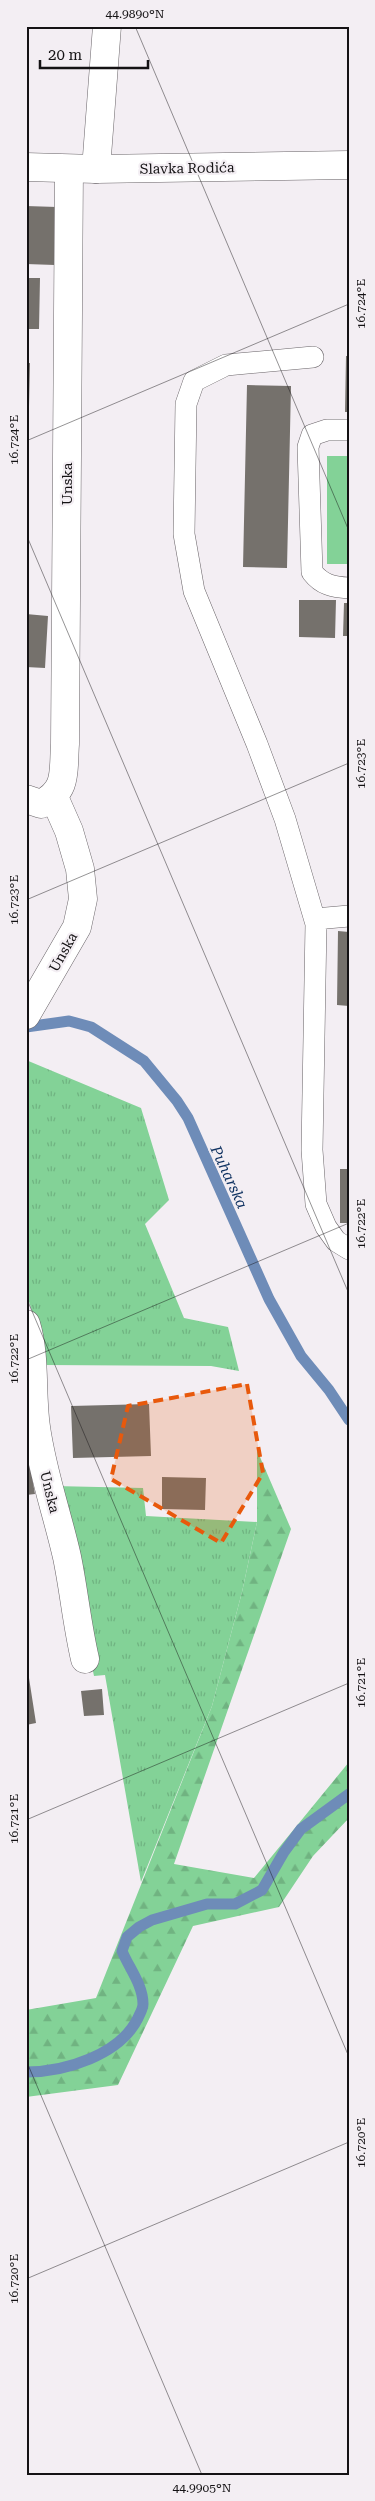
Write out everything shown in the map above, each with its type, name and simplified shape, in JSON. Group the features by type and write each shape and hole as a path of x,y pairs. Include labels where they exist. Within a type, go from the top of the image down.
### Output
{"street":[{"path":"96,170 107,26"},
{"name":"Slavka Rodića","path":"26,167 96,170 349,165"},
{"name":"Unska","path":"26,1015 77,927 83,899 80,869 69,830 54,798 63,784 65,744 69,168"},
{"path":"26,799 41,804 54,798"},
{"name":"Unska","path":"26,1324 31,1343 34,1408 40,1451 67,1557 77,1623 85,1658"}],"lane":[{"path":"313,357 226,365 194,381 186,404 184,534 194,592 257,744 285,820 315,919 312,1150 316,1204 326,1227 336,1242 349,1249"},
{"path":"349,430 327,430 312,435 308,446 312,572 330,587 349,588"},
{"path":"315,919 349,916"}],"highlighted area":[{"path":"247,1384 263,1473 221,1543 111,1479 128,1406"}],"green space":[{"path":"327,456 349,456 349,564 327,564"},
{"path":"26,1060 141,1108 169,1200 145,1224 184,1318 228,1327 239,1371 211,1366 44,1365 39,1331 26,1293"},
{"path":"257,1450 291,1529 174,1864 254,1878 349,1762 349,1818 313,1856 279,1907 193,1926 118,2085 26,2097 26,2010 96,1998 212,1706 242,1592 257,1522"},
{"path":"54,1486 143,1488 146,1516 257,1522 242,1592 212,1706 141,1882 105,1675 94,1676"}],"building":[{"path":"26,206 57,207 55,265 26,264"},
{"path":"26,278 40,278 39,329 26,329"},
{"path":"346,356 349,356 349,412 345,412"},
{"path":"26,363 30,363 28,450 26,450"},
{"path":"247,385 291,386 287,568 243,567"},
{"path":"299,600 336,600 335,638 299,637"},
{"path":"344,603 349,603 349,636 343,636"},
{"path":"26,614 48,616 45,668 26,667"},
{"path":"338,931 349,932 349,1006 337,1005"},
{"path":"340,1169 349,1169 349,1223 340,1223"},
{"path":"149,1404 151,1456 73,1458 71,1406"},
{"path":"26,1444 35,1494 26,1495"},
{"path":"162,1477 206,1478 205,1510 162,1509"},
{"path":"26,1678 29,1678 36,1723 26,1725"},
{"path":"102,1689 104,1715 84,1716 81,1691"}],"waterway":[{"name":"Puharska","path":"26,1027 69,1021 91,1027 144,1061 177,1101 188,1118 269,1299 301,1356 329,1390 349,1420"},
{"path":"26,2072 57,2069 74,2065 90,2059 118,2042 130,2031 143,2006 141,1990 122,1951 127,1937 139,1927 152,1920 207,1904 235,1904 262,1890 284,1852 301,1829 349,1794"}]}
